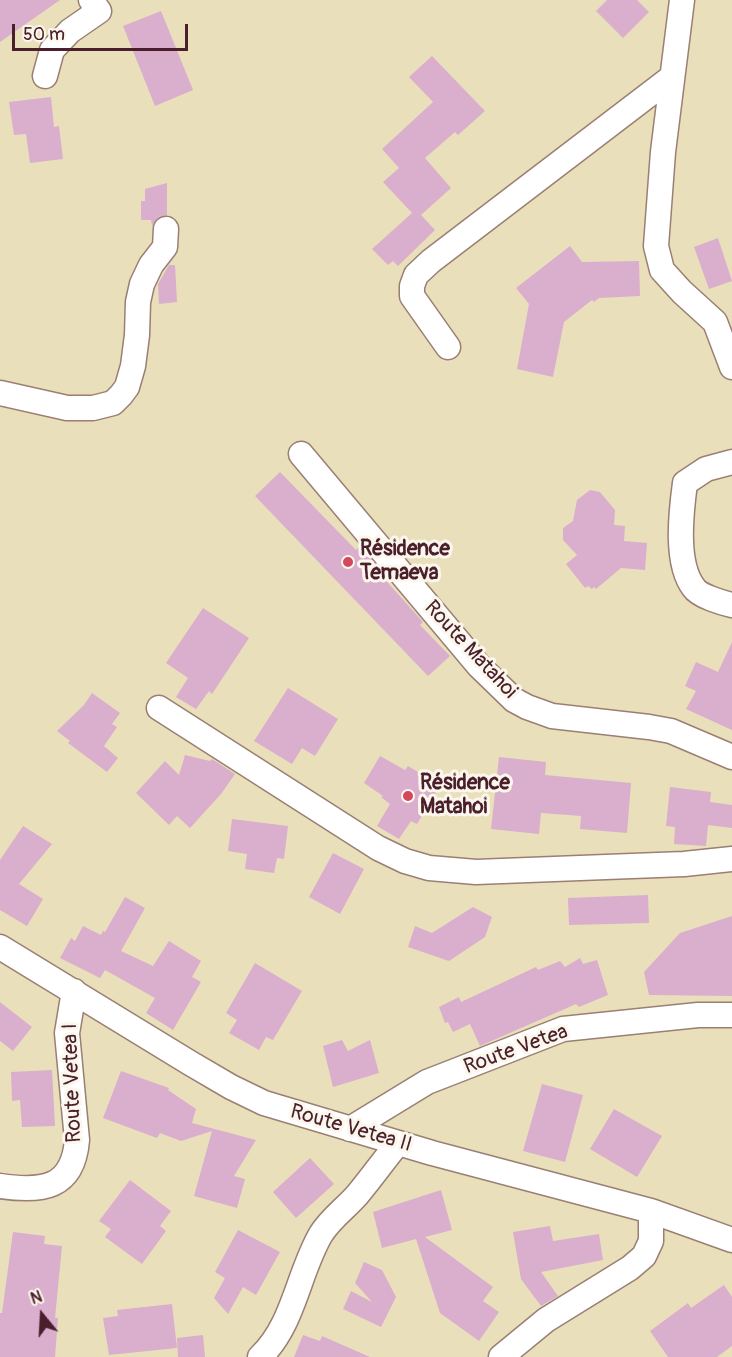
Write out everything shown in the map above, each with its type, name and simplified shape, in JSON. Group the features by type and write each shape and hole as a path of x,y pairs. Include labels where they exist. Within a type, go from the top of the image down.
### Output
{"street":[{"path":"45,76 52,50 70,31 99,11 91,0"},
{"path":"682,3 663,152 656,246 662,270 715,322 732,367"},
{"path":"448,347 412,296 412,286 416,275 431,261 672,77"},
{"path":"0,393 67,408 93,408 113,403 121,396 127,387 133,366 138,302 142,285 151,265 165,247 166,229"},
{"name":"Route Matahoi","path":"300,454 478,666 514,700 552,716 670,731 732,758"},
{"path":"732,462 706,470 685,483 681,511 683,568 695,590 732,605"},
{"path":"159,708 378,848 405,861 429,868 486,872 684,864 732,859"},
{"name":"Route Vetea II","path":"0,947 231,1087 264,1103 398,1143 651,1211 732,1240"},
{"name":"Route Vetea I","path":"0,1186 22,1189 45,1188 58,1181 76,1156 77,1140 67,1033 74,991"},
{"name":"Route Vetea","path":"350,1129 428,1082 563,1029 698,1015 732,1016"},
{"path":"260,1357 270,1348 281,1331 309,1257 322,1232 357,1195 398,1143"},
{"path":"501,1357 546,1320 630,1268 644,1256 651,1241 651,1211"}],"building":[{"path":"0,0 60,0 0,42"},
{"path":"607,0 637,0 649,12 623,38 596,11"},
{"path":"161,11 193,90 155,106 123,26"},
{"path":"432,56 485,111 458,135 455,132 425,158 451,188 421,215 435,230 398,266 393,261 388,265 372,249 412,213 383,182 399,168 382,149 433,102 409,77"},
{"path":"51,97 54,127 59,126 63,159 30,163 26,134 14,135 9,102"},
{"path":"167,183 167,215 159,217 152,226 151,220 141,220 141,201 145,201 145,189"},
{"path":"718,238 732,281 709,289 694,247"},
{"path":"570,246 582,262 639,261 640,296 599,298 594,302 592,300 564,322 553,377 517,369 529,304 516,288"},
{"path":"169,265 175,265 177,302 159,304 158,284"},
{"name":"Résidence Temaeva","path":"280,472 356,550 360,546 375,564 373,566 423,622 420,625 450,656 428,676 255,496"},
{"path":"590,490 600,492 615,510 614,525 625,526 624,541 647,543 645,570 621,568 596,589 588,586 585,588 566,564 577,555 563,540 563,528 573,521 577,500"},
{"path":"203,608 249,638 212,694 209,691 196,709 176,697 188,678 166,663"},
{"path":"732,642 732,730 686,709 696,691 685,686 696,662 718,672"},
{"path":"288,688 338,719 315,756 302,748 292,764 254,741"},
{"path":"92,693 120,713 112,724 117,727 104,746 118,758 107,772 68,743 70,741 57,731 84,705"},
{"path":"185,755 210,761 212,759 235,774 221,794 190,828 177,816 169,825 136,793 165,761 179,775"},
{"name":"Résidence Matahoi","path":"380,756 405,770 408,766 433,781 430,786 438,790 417,824 411,821 399,839 377,826 390,804 381,797 383,796 364,783"},
{"path":"499,757 546,762 545,775 631,783 627,833 580,829 581,816 541,813 539,834 491,829"},
{"path":"670,787 711,792 710,802 732,805 732,828 708,825 706,846 674,844 675,827 666,826"},
{"path":"232,819 288,826 284,859 277,858 274,873 245,869 247,854 228,851"},
{"path":"23,826 52,844 19,884 43,899 27,926 0,910 0,860"},
{"path":"333,853 364,869 340,914 309,897"},
{"path":"648,895 649,923 569,925 568,898"},
{"path":"125,897 145,908 121,951 153,966 169,941 201,961 192,977 201,982 173,1030 146,1013 155,998 105,970 100,978 60,958 71,938 75,941 83,926 101,935 103,931 105,932"},
{"path":"473,907 492,917 485,937 449,961 408,947 415,926 432,933"},
{"path":"732,916 732,996 649,995 644,972 680,933"},
{"path":"580,958 583,964 597,960 608,995 579,1007 576,1004 480,1046 470,1024 453,1032 448,1022 445,1023 439,1007 459,997 461,1002 536,967 538,970 560,961 565,967"},
{"path":"255,963 302,991 273,1040 266,1037 259,1050 229,1033 237,1020 226,1013"},
{"path":"0,1002 32,1027 13,1051 0,1041"},
{"path":"342,1040 348,1051 370,1040 379,1073 333,1087 323,1046"},
{"path":"52,1070 55,1126 22,1127 20,1100 12,1101 11,1072"},
{"path":"121,1071 169,1088 168,1090 196,1109 192,1123 256,1140 234,1176 245,1179 237,1208 194,1196 212,1131 181,1141 160,1133 157,1138 103,1118"},
{"path":"542,1084 583,1095 565,1162 523,1151"},
{"path":"614,1109 662,1136 637,1177 590,1149"},
{"path":"310,1158 334,1184 296,1218 273,1192"},
{"path":"130,1180 171,1211 160,1226 166,1231 142,1264 105,1237 111,1229 99,1221"},
{"path":"441,1190 452,1230 425,1237 493,1287 483,1301 499,1312 479,1341 440,1313 416,1239 382,1248 373,1212"},
{"path":"550,1226 553,1241 599,1234 603,1260 541,1272 558,1296 541,1306 521,1279 513,1232"},
{"path":"238,1230 280,1252 256,1295 243,1287 228,1314 214,1298 225,1278 215,1272"},
{"path":"13,1232 45,1236 44,1244 62,1246 55,1318 58,1318 55,1357 0,1357 0,1313 2,1313"},
{"path":"364,1262 382,1270 396,1297 381,1327 343,1309 351,1291 372,1302 355,1283"},
{"path":"724,1285 732,1297 732,1346 717,1357 668,1357 650,1331 688,1303 691,1308"},
{"path":"172,1304 177,1348 109,1355 103,1318 118,1316 117,1310"},
{"path":"203,1335 205,1357 178,1357 177,1338"},
{"path":"303,1335 320,1341 322,1336 370,1357 294,1357"}],"place":[{"name":"Résidence Temaeva","path":"348,562"},
{"name":"Résidence Matahoi","path":"408,796"}]}
